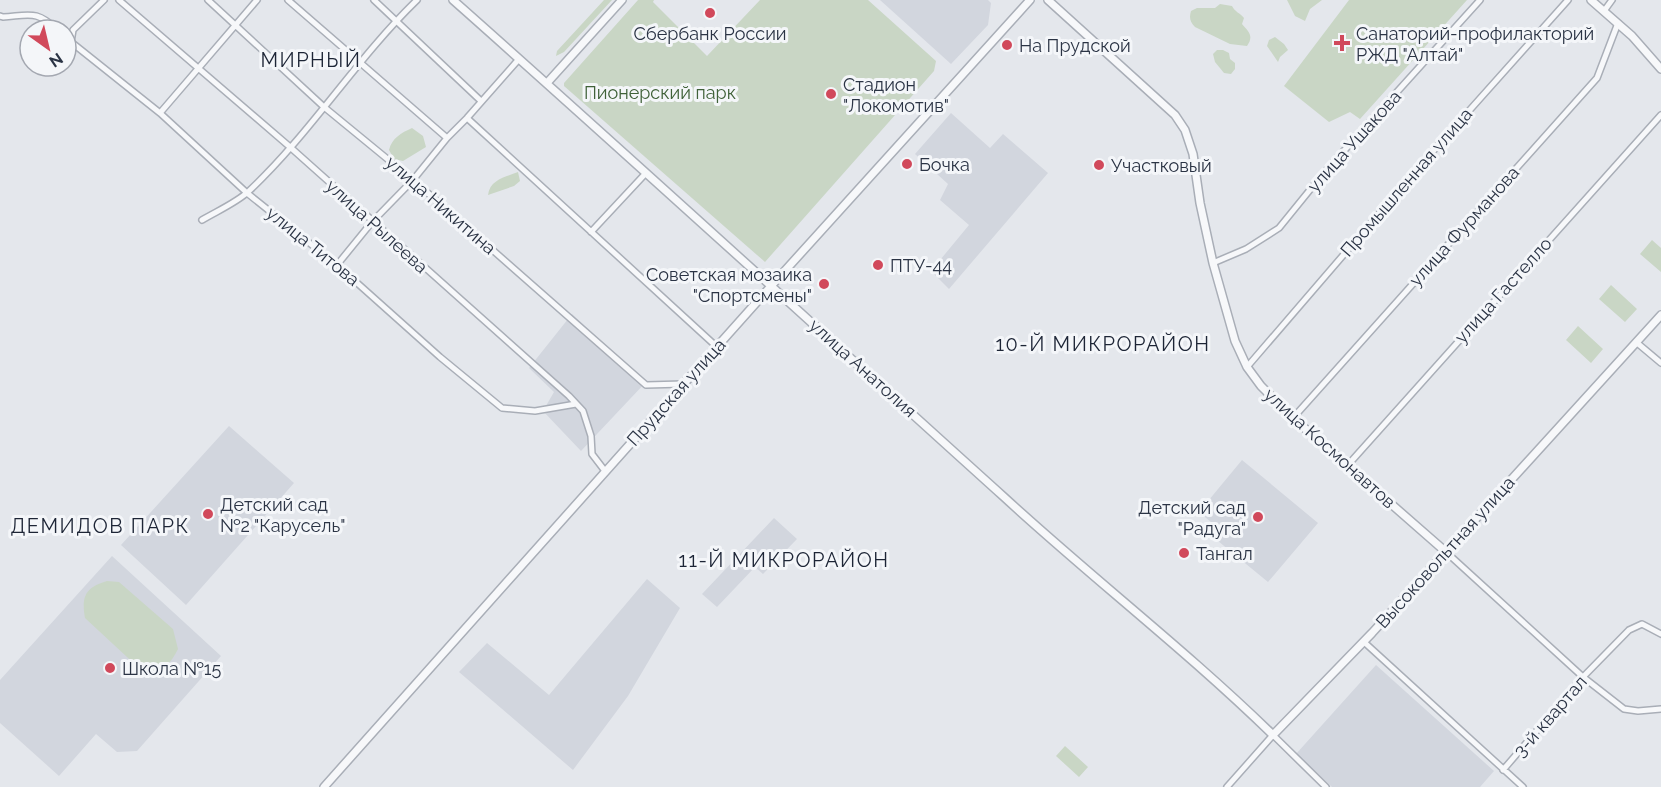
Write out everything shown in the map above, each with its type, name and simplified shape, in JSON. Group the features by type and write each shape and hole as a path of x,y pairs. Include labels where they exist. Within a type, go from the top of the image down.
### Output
{"street":[{"path":"78,25 104,0"},
{"name":"улица Рылеева","path":"119,0 290,147 576,404 583,411 591,436 592,454 605,471"},
{"name":"улица Никитина","path":"208,0 324,107 413,180 646,385 683,384"},
{"path":"160,113 257,0"},
{"path":"288,0 447,138"},
{"path":"374,0 481,101"},
{"path":"202,220 248,193 290,147 360,62 417,0"},
{"name":"улица Анатолия","path":"453,0 772,285 1006,500 1129,604 1273,735"},
{"path":"546,83 622,0"},
{"name":"Прудская улица","path":"324,787 683,384 1030,0"},
{"name":"улица Космонавтов","path":"1048,0 1175,115 1183,126 1193,154 1200,203 1213,263 1235,341 1247,367 1261,386 1293,418 1446,552"},
{"name":"улица Ушакова","path":"1213,263 1246,249 1278,228 1480,0"},
{"name":"Промышленная улица","path":"1247,367 1425,159 1568,0"},
{"path":"1591,0 1646,50 1661,69"},
{"path":"1604,11 1612,0"},
{"path":"0,15 3,17 35,14 44,18"},
{"name":"улица Фурманова","path":"1293,418 1597,78 1618,23"},
{"name":"улица Титова","path":"78,48 160,113 248,193 338,265 440,357 502,408 535,411 576,404"},
{"path":"338,265 372,222 413,180 447,138 468,118 519,59"},
{"name":"улица Гастелло","path":"1347,466 1661,116"},
{"path":"468,118 717,347"},
{"path":"591,232 646,173"},
{"name":"Высоковольтная улица","path":"1227,787 1273,735 1364,642 1661,315"},
{"path":"1636,342 1661,363"},
{"path":"1446,552 1583,677 1624,709 1638,711 1661,709"},
{"name":"3-й квартал","path":"1364,642 1503,770 1583,677 1629,630 1642,624 1661,634"},
{"path":"1273,735 1326,787"},
{"path":"1503,770 1523,787"}],"shaded area":[{"path":"880,0 988,0 991,3 988,25 951,64"},
{"path":"951,113 990,148 1003,134 1048,173 949,289 931,271 969,225 940,200 948,184 915,154"},
{"path":"572,314 646,382 581,451 543,411 554,392 529,368"},
{"name":"Детский сад №2 \"Карусель\"","path":"229,426 294,483 186,605 121,545"},
{"name":"Детский сад \"Радуга\"","path":"1242,460 1318,523 1268,582 1218,541 1224,533 1199,512"},
{"path":"774,518 797,539 763,574 755,567 717,607 702,594"},
{"name":"Школа №15","path":"112,556 221,656 137,751 117,752 96,734 59,776 0,723 0,680"},
{"path":"647,579 680,608 628,696 573,770 459,672 487,643 549,695"},
{"path":"1376,665 1494,771 1480,787 1332,787 1296,754"}],"green space":[{"path":"604,0 612,0 564,52 556,56 557,51"},
{"name":"Пионерский парк","path":"638,0 654,0 653,2 707,56 760,0 868,0 936,61 934,71 765,262 564,86 564,83"},
{"path":"1287,0 1322,0 1310,9 1305,21 1295,16"},
{"path":"1349,0 1467,0 1360,119 1350,112 1329,122 1284,86"},
{"path":"1220,4 1232,6 1244,18 1242,24 1250,37 1247,46 1230,44 1195,27 1192,23 1191,11 1197,8 1215,8"},
{"path":"1275,37 1288,50 1278,62 1267,46 1269,40"},
{"path":"1217,50 1229,53 1230,59 1235,63 1235,69 1231,74 1224,73 1215,62 1213,54"},
{"path":"412,128 423,136 426,147 403,161 394,159 389,150 392,142"},
{"path":"518,172 520,181 514,186 488,195 495,182"},
{"path":"1652,240 1661,248 1661,272 1640,254"},
{"path":"1611,285 1637,309 1625,322 1599,299"},
{"path":"1578,326 1603,349 1591,363 1566,340"},
{"path":"107,581 119,582 173,629 178,649 164,667 154,671 141,670 85,618 84,604 87,594 94,586"},
{"path":"1065,746 1088,767 1079,777 1056,756"}],"place":[{"name":"Сбербанк России","path":"710,13"},
{"name":"Санаторий-профилакторий РЖД \"Алтай\"","path":"1342,43"},
{"name":"На Прудской","path":"1007,45"},
{"name":"Стадион \"Локомотив\"","path":"831,94"},
{"name":"Бочка","path":"907,164"},
{"name":"Участковый","path":"1099,165"},
{"name":"ПТУ-44","path":"878,265"},
{"name":"Советская мозаика \"Спортсмены\"","path":"824,284"},
{"name":"Детский сад №2 \"Карусель\"","path":"208,514"},
{"name":"Детский сад \"Радуга\"","path":"1258,517"},
{"name":"Тангал","path":"1184,553"},
{"name":"Школа №15","path":"110,668"}],"district":[{"name":"МИРНЫЙ","path":"311,60"},
{"name":"10-Й МИКРОРАЙОН","path":"1103,344"},
{"name":"ДЕМИДОВ ПАРК","path":"100,526"},
{"name":"11-Й МИКРОРАЙОН","path":"784,560"}]}
